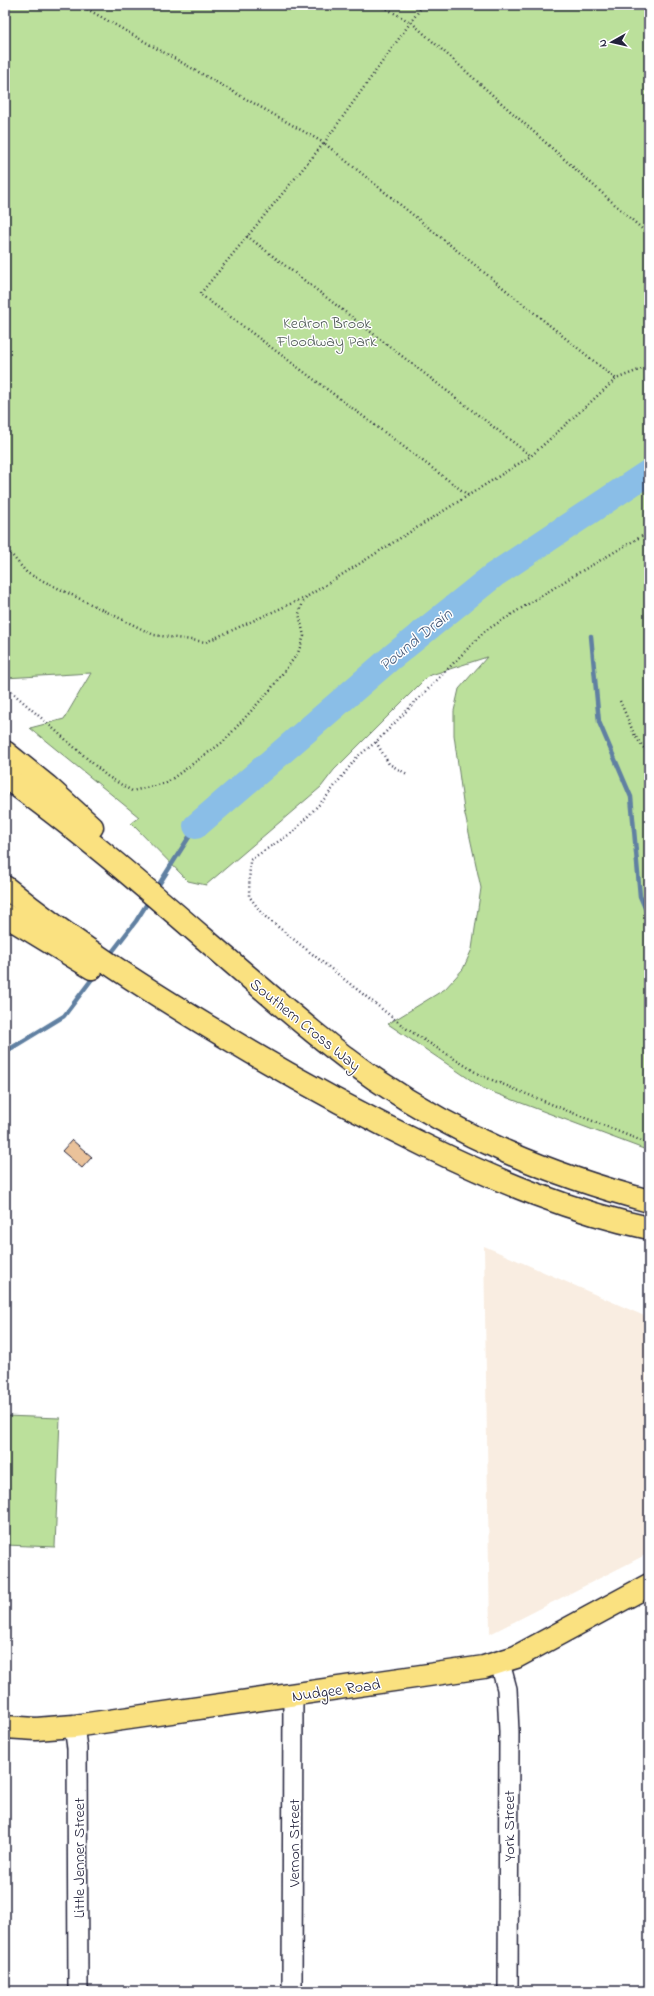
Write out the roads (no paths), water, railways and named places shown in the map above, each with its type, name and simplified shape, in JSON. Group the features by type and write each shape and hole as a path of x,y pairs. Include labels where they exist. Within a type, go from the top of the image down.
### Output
{"main road":[{"path":"5,752 47,786 123,863"},
{"path":"5,777 123,863"},
{"name":"Southern Cross Way","path":"123,863 138,883 314,1034 375,1079 409,1101 475,1138 517,1158 599,1188 649,1201"},
{"path":"5,887 85,955"},
{"path":"5,915 85,955 126,982 150,990 270,1063 351,1109 462,1163 518,1188 649,1228"},
{"name":"Nudgee Road","path":"5,1727 36,1729 74,1726 459,1671 516,1657 649,1586"}],"street":[{"name":"York Street","path":"500,1662 507,1689 509,1732 508,1991"},
{"name":"Vernon Street","path":"292,1991 293,1695"},
{"name":"Little Jenner Street","path":"74,1726 77,1748 78,1991"}],"waterway":[{"name":"Pound Drain","path":"196,826 392,657 494,575 649,472"},
{"path":"591,636 599,722 631,797 640,896 649,917"},
{"path":"156,889 196,826"},
{"path":"109,956 136,921 150,899"},
{"path":"5,1052 64,1016 95,975"}],"park label":[{"name":"Kedron Brook Floodway Park","path":"327,331"}]}
